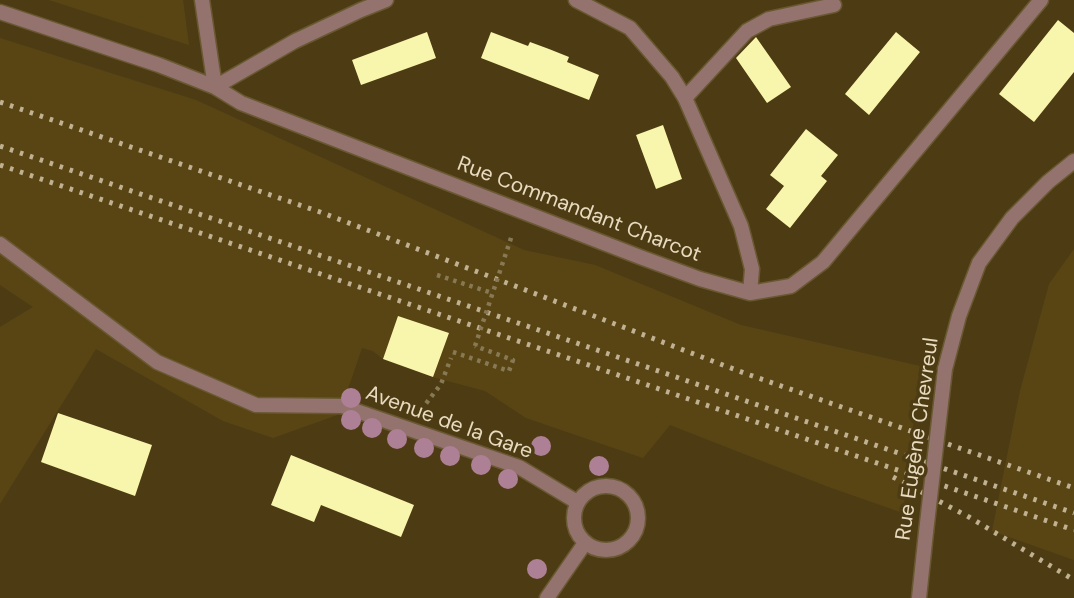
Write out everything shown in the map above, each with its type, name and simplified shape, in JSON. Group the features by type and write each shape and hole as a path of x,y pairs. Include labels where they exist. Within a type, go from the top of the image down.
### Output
{"street":[{"path":"202,0 215,87 295,41 386,0"},
{"path":"576,0 630,28 672,77 685,98 741,226 752,269 750,293"},
{"name":"Rue Commandant Charcot","path":"0,12 80,37 215,87 241,103 700,279 750,293 791,286 823,262 1041,0"},
{"path":"685,98 747,31 769,19 834,5"},
{"name":"Rue Eugène Chevreul","path":"919,598 945,369 958,316 979,262 1012,218 1048,182 1074,161"},
{"name":"Avenue de la Gare","path":"0,244 156,362 256,405 342,407 519,467 577,502"},
{"path":"602,485 612,486 631,497 638,516 633,536 626,543 605,551 584,543 573,524 577,502 592,488 602,485"},
{"path":"547,598 584,543"}],"path":[{"path":"411,430 415,417 442,384 452,355 509,371 513,360 475,346 512,235"},
{"path":"437,275 492,293"}],"shaded area":[{"path":"49,0 183,0 189,45"},
{"path":"0,38 196,100 524,250 595,265 741,325 920,366 903,513 670,425 643,458 526,418 485,391 433,377 383,359 373,351 362,348 337,415 273,438 223,421 96,349 0,504 0,327 33,307 0,285"},
{"path":"1074,249 1074,560 992,531 1020,391 1049,284"}],"building":[{"path":"1058,20 1074,33 1074,72 1034,122 999,94"},
{"path":"427,32 436,58 361,85 352,60"},
{"path":"491,32 528,46 530,42 549,49 569,57 567,62 599,75 589,100 481,58"},
{"path":"896,32 920,52 869,115 845,94"},
{"path":"756,37 791,87 767,103 736,58"},
{"path":"663,125 682,179 656,189 636,135"},
{"path":"806,129 838,155 821,176 827,181 790,228 766,209 784,186 770,175"},
{"path":"398,316 449,333 433,377 383,359"},
{"path":"58,413 152,445 135,496 41,462"},
{"path":"291,455 414,505 401,537 321,505 314,522 271,505"}],"railway":[{"path":"0,102 320,212 744,373 1074,488"},
{"path":"0,146 1074,513"},
{"path":"0,165 1074,530"},
{"path":"893,477 969,517 1074,580"}]}
